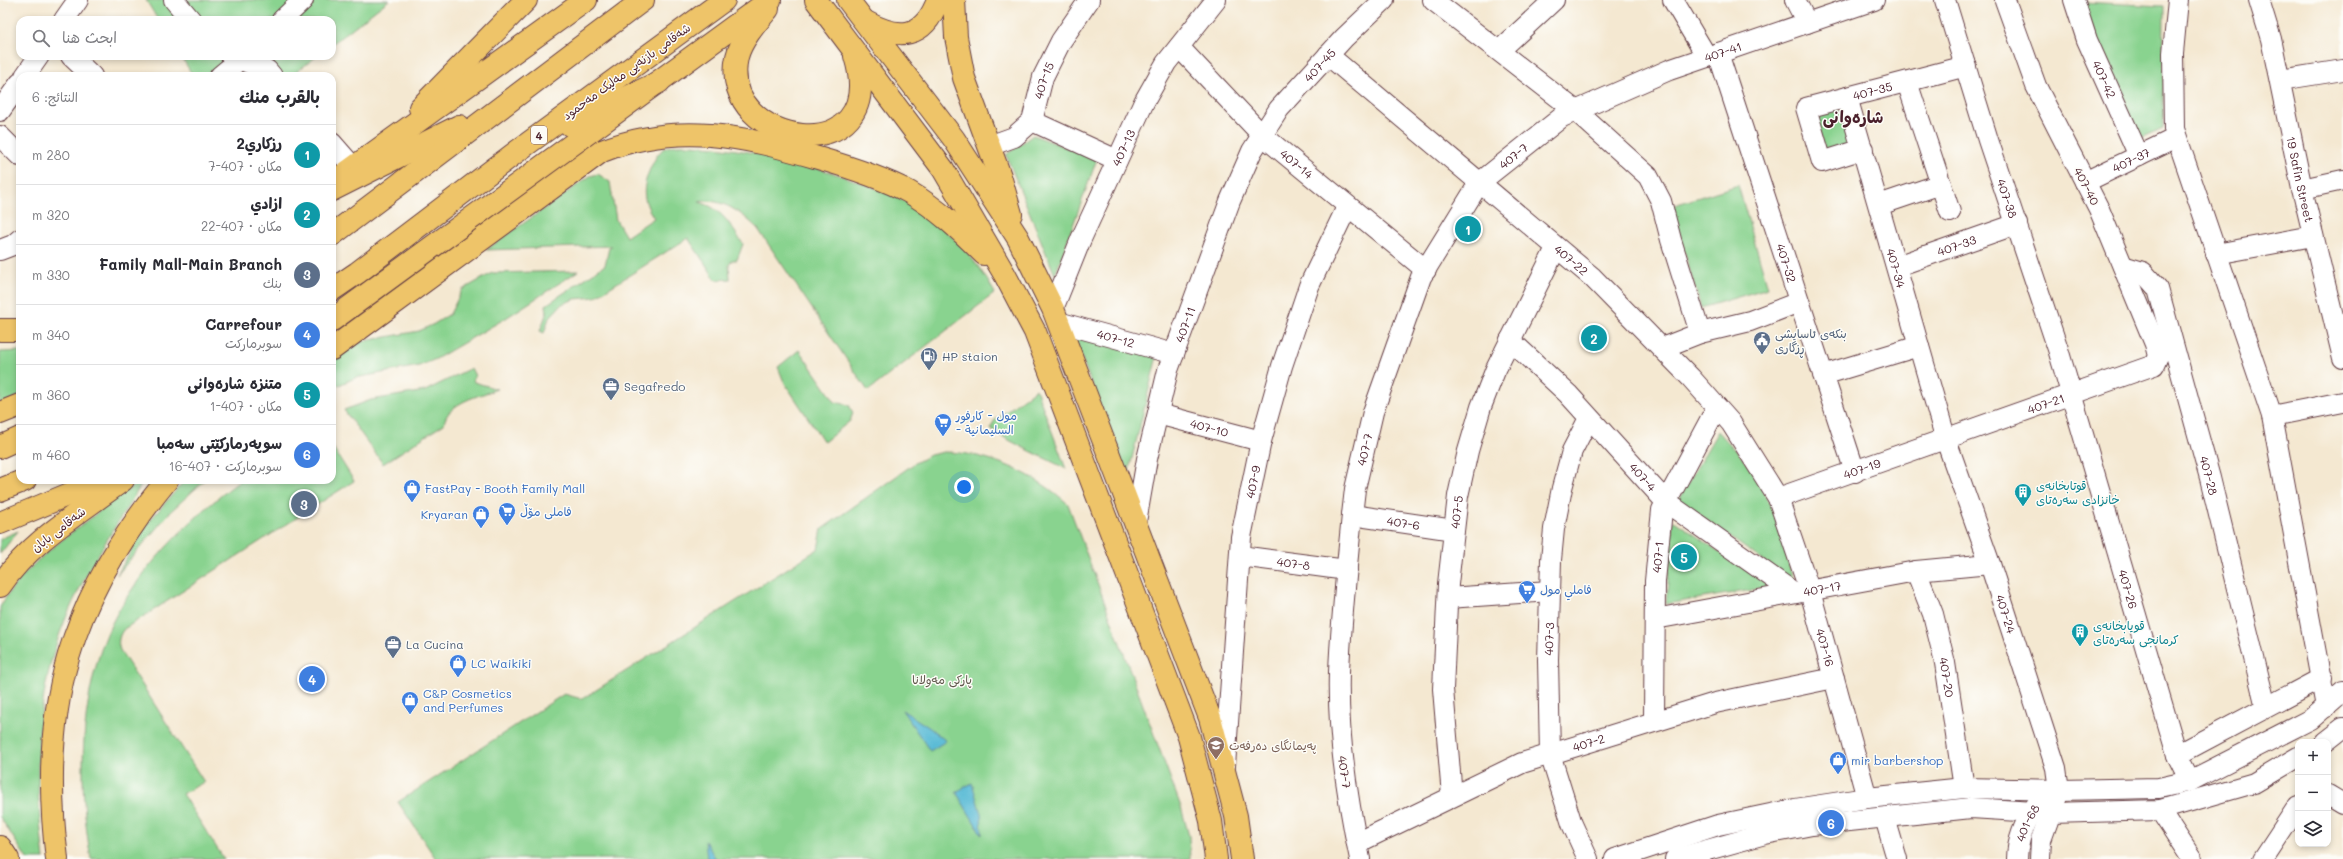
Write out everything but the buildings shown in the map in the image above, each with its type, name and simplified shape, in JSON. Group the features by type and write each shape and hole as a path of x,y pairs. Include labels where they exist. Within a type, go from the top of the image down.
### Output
{"main road":[{"path":"389,142 455,70 526,0"},
{"path":"336,180 586,0"},
{"path":"336,232 643,0"},
{"name":"شەقامی بازنەیی مەلیک مەحمود","path":"357,274 518,150 724,0"},
{"path":"336,317 770,0"},
{"path":"776,0 744,41 737,57 736,66 736,75 741,95 753,113 767,123 796,135 810,136 823,135 840,127 853,114 860,94 860,75 852,49"},
{"path":"848,0 954,139 1018,238 1056,316 1210,718 1236,816 1242,859"},
{"path":"864,21 889,33 898,34 915,31 928,19 938,0"},
{"path":"954,0 959,58 1000,176 1018,238"},
{"path":"821,7 943,169 1005,275 1035,332 1114,543 1173,688 1189,737 1203,788 1216,859"},
{"path":"518,150 659,82"},
{"path":"336,188 506,103"},
{"path":"336,346 602,152 623,143 672,133 722,134 765,143 842,165 875,177 909,192 956,226 1005,275"},
{"path":"530,204 540,168"},
{"path":"336,295 357,274"},
{"name":"4","path":"336,287 357,274"},
{"path":"0,330 16,330"},
{"path":"0,413 16,407"},
{"path":"0,447 16,440"},
{"path":"0,490 16,484"},
{"path":"0,523 93,484"},
{"name":"شەقامی بابان","path":"0,586 23,557 58,526 117,484"},
{"path":"57,859 51,770 56,713 66,665 76,632 101,575 128,531 164,484"},
{"path":"0,847 8,859"}],"street":[{"path":"67,16 78,0"},
{"path":"174,0 188,16"},
{"path":"286,16 303,0"},
{"name":"407-15","path":"1032,121 1043,76 1061,41 1089,0"},
{"name":"407-13","path":"1056,316 1081,239 1144,102 1166,63 1216,0"},
{"name":"407-45","path":"1262,135 1279,109 1344,38 1384,0"},
{"path":"1433,0 1500,50 1576,111 1648,176 1661,201 1671,240 1700,333"},
{"path":"1500,50 1554,0"},
{"name":"407-32","path":"1673,0 1712,55 1799,302 1855,472"},
{"path":"1795,0 1807,23"},
{"name":"407-41","path":"1576,111 1670,70 1874,0"},
{"name":"407-38","path":"1945,0 2072,395"},
{"name":"407-40","path":"2005,0 2036,86 2085,182 2123,266 2155,344 2158,356 2154,365 2146,369"},
{"name":"407-42","path":"2074,0 2087,40 2139,156"},
{"path":"2178,0 2173,53 2174,129 2272,416 2322,678 2326,707"},
{"name":"19 Safin Street","path":"2259,0 2280,80 2302,189 2343,358"},
{"name":"407-14","path":"1179,47 1262,135 1347,207 1426,270"},
{"name":"407-22","path":"1328,56 1592,277 1662,348 1731,423 1778,498"},
{"path":"28,72 36,60"},
{"path":"75,60 88,72"},
{"path":"224,72 235,60"},
{"path":"245,60 269,72"},
{"name":"407-35","path":"1862,149 1822,162 1806,108 1966,66"},
{"path":"2280,80 2343,70"},
{"path":"1907,82 1950,212"},
{"path":"0,111 16,89"},
{"name":"407-34","path":"1847,97 1946,440"},
{"name":"407-7","path":"1358,851 1342,749 1339,673 1355,489 1373,412 1421,277 1479,183 1562,117 1576,111"},
{"path":"989,146 1014,137 1032,121 1117,160"},
{"name":"407-11","path":"1136,522 1158,414 1174,354 1230,201 1252,151 1262,135"},
{"path":"0,136 16,152"},
{"name":"407-37","path":"2085,182 2176,138"},
{"path":"336,147 354,167"},
{"path":"2302,189 2343,180"},
{"path":"1879,205 1941,184"},
{"name":"407-9","path":"1224,772 1241,537 1261,441 1282,366 1309,286 1347,207"},
{"name":"407-33","path":"1897,266 2017,224"},
{"path":"2216,254 2313,236"},
{"path":"0,250 16,242"},
{"name":"407-5","path":"1452,796 1443,689 1448,598 1458,496 1468,451 1481,407 1510,340 1556,248"},
{"name":"407-28","path":"2123,266 2144,272 2158,289 2212,486 2266,707"},
{"path":"1662,348 1700,333 1750,320 1799,302"},
{"name":"407-12","path":"1056,316 1174,354"},
{"name":"407-4","path":"1510,340 1568,394 1666,502 1802,591"},
{"path":"1823,375 1919,346"},
{"name":"407-21","path":"1946,440 2146,369"},
{"name":"407-26","path":"2072,395 2177,755 2190,780"},
{"path":"2272,416 2343,402"},
{"name":"407-1","path":"1654,720 1656,580 1662,510 1717,407"},
{"name":"407-10","path":"1158,414 1261,441"},
{"name":"407-3","path":"1588,859 1572,824 1550,754 1548,660 1554,529 1562,488 1572,452 1589,418"},
{"name":"407-19","path":"1778,498 1946,440"},
{"name":"407-24","path":"1946,440 1990,564 2056,768 2053,790"},
{"name":"407-16","path":"1778,498 1802,591 1834,678 1867,798"},
{"name":"407-6","path":"1352,515 1454,530"},
{"name":"407-8","path":"1240,556 1347,570"},
{"name":"407-17","path":"1655,619 1916,571 1990,564"},
{"name":"407-20","path":"1916,571 1934,614 1945,663 1964,788"},
{"path":"1448,598 1550,591"},
{"name":"407-2","path":"1358,851 1452,796 1522,763 1654,720 1715,702 1834,678"},
{"path":"2177,755 2322,678"},
{"path":"1616,859 1718,825 1795,809 1867,798 1964,788 2053,790 2159,788 2190,780 2311,719 2343,691"},
{"path":"2329,739 2343,728"},
{"path":"1675,859 1765,834 1812,825 1972,808 2042,812 2160,810 2254,783 2295,759"},
{"name":"401-68","path":"2017,859 2020,839 2042,812 2053,790"},
{"path":"2160,810 2192,859"},
{"path":"2263,859 2295,811"},
{"name":"401-68","path":"2040,859 2042,812"},
{"path":"1885,818 1897,859"}],"green space":[{"path":"146,0 389,0 336,41 336,16 156,16"},
{"path":"2081,2 2164,6 2163,128 2138,139"},
{"path":"183,60 312,60 296,72 191,72"},
{"path":"1838,106 1849,144 1825,151 1814,114"},
{"path":"1033,135 1097,159 1055,275 1006,155"},
{"path":"691,145 737,150 804,164 870,186 903,200 933,219 954,238 972,258 995,293 868,391 758,229 732,208 724,204 708,201 699,202 714,208 720,213 743,244 737,260 732,260 729,265 730,279 716,280 688,238 595,297 575,299 562,304 549,318 544,333 540,331 547,312 546,305 605,265 609,248 612,246 486,250 590,176 598,174 610,182 616,220 626,237 654,218 647,205 644,192 646,179 657,155 663,149 671,146"},
{"path":"1738,185 1768,288 1701,308 1671,206"},
{"path":"578,271 506,318 436,359 419,366 355,378 336,386 336,357 359,342 419,331 434,324 450,314 462,290 492,273"},
{"path":"1072,332 1157,356 1127,479"},
{"path":"799,350 835,402 849,405 853,413 850,421 824,442 784,382 778,367"},
{"path":"16,351 16,398 0,404 0,352"},
{"path":"471,368 475,376 473,379 474,382 497,389 474,397 458,405 446,416 444,424 383,464 344,410 371,400 425,391"},
{"path":"1036,389 1066,469 1003,437 991,428 994,421"},
{"path":"1718,431 1739,453 1765,494 1782,538 1794,583 1678,500"},
{"path":"336,452 354,481 124,629 119,639 120,650 204,782 182,794 224,859 91,859 84,804 83,775 86,716 98,660 107,634 131,590 147,569 183,530 236,484 336,484"},
{"name":"پارکی مەولانا","path":"944,452 977,456 1010,467 1041,483 1068,504 1181,807 1189,836 1190,859 436,859 398,802 564,694 582,699 818,549 822,529 915,463 930,455"},
{"path":"137,484 142,484 102,548 73,602 55,649 47,678 42,707 38,768 44,859 27,859 0,817 0,607 8,594 28,570 62,540"},
{"path":"182,484 201,484 171,511 117,575 146,525"},
{"path":"1673,520 1771,587 1666,604"},
{"path":"18,531 0,554 0,539"}],"water":[{"path":"902,710 930,728 946,741 930,751"},
{"path":"972,783 981,814 982,835 956,792"},
{"path":"705,841 716,859 707,859"}],"place":[{"name":"رزكاري2","path":"1468,229"},
{"name":"ازادي","path":"1594,338"},
{"name":"بنکەی ئاسایشی ڕزگاری","path":"1762,355"},
{"name":"HP staion","path":"929,371"},
{"name":"Segafredo","path":"611,401"},
{"name":"مول - كارفور - السليمانية","path":"943,437"},
{"name":"FastPay - Booth Family Mall","path":"412,503"},
{"name":"Family Mall-Main Branch","path":"304,504"},
{"name":"قوتابخانەی خانزادی سەرەتای","path":"2023,507"},
{"name":"فاملی مۆڵ","path":"507,526"},
{"name":"Kryaran","path":"481,529"},
{"name":"متنزه شارەوانی","path":"1684,557"},
{"name":"فاملي مول","path":"1527,604"},
{"name":"قویابخانەی کرمانجی سەرەتای","path":"2080,647"},
{"name":"La Cucina","path":"393,659"},
{"name":"LC Waikiki","path":"458,678"},
{"name":"Carrefour","path":"312,679"},
{"name":"C&P Cosmetics and Perfumes","path":"410,715"},
{"name":"پەیمانگای دەرفەت","path":"1216,760"},
{"name":"mir barbershop","path":"1838,775"},
{"name":"سوپەرمارکێتی سەمبا","path":"1831,823"}],"district":[{"name":"شارەوانی","path":"1853,116"}]}
